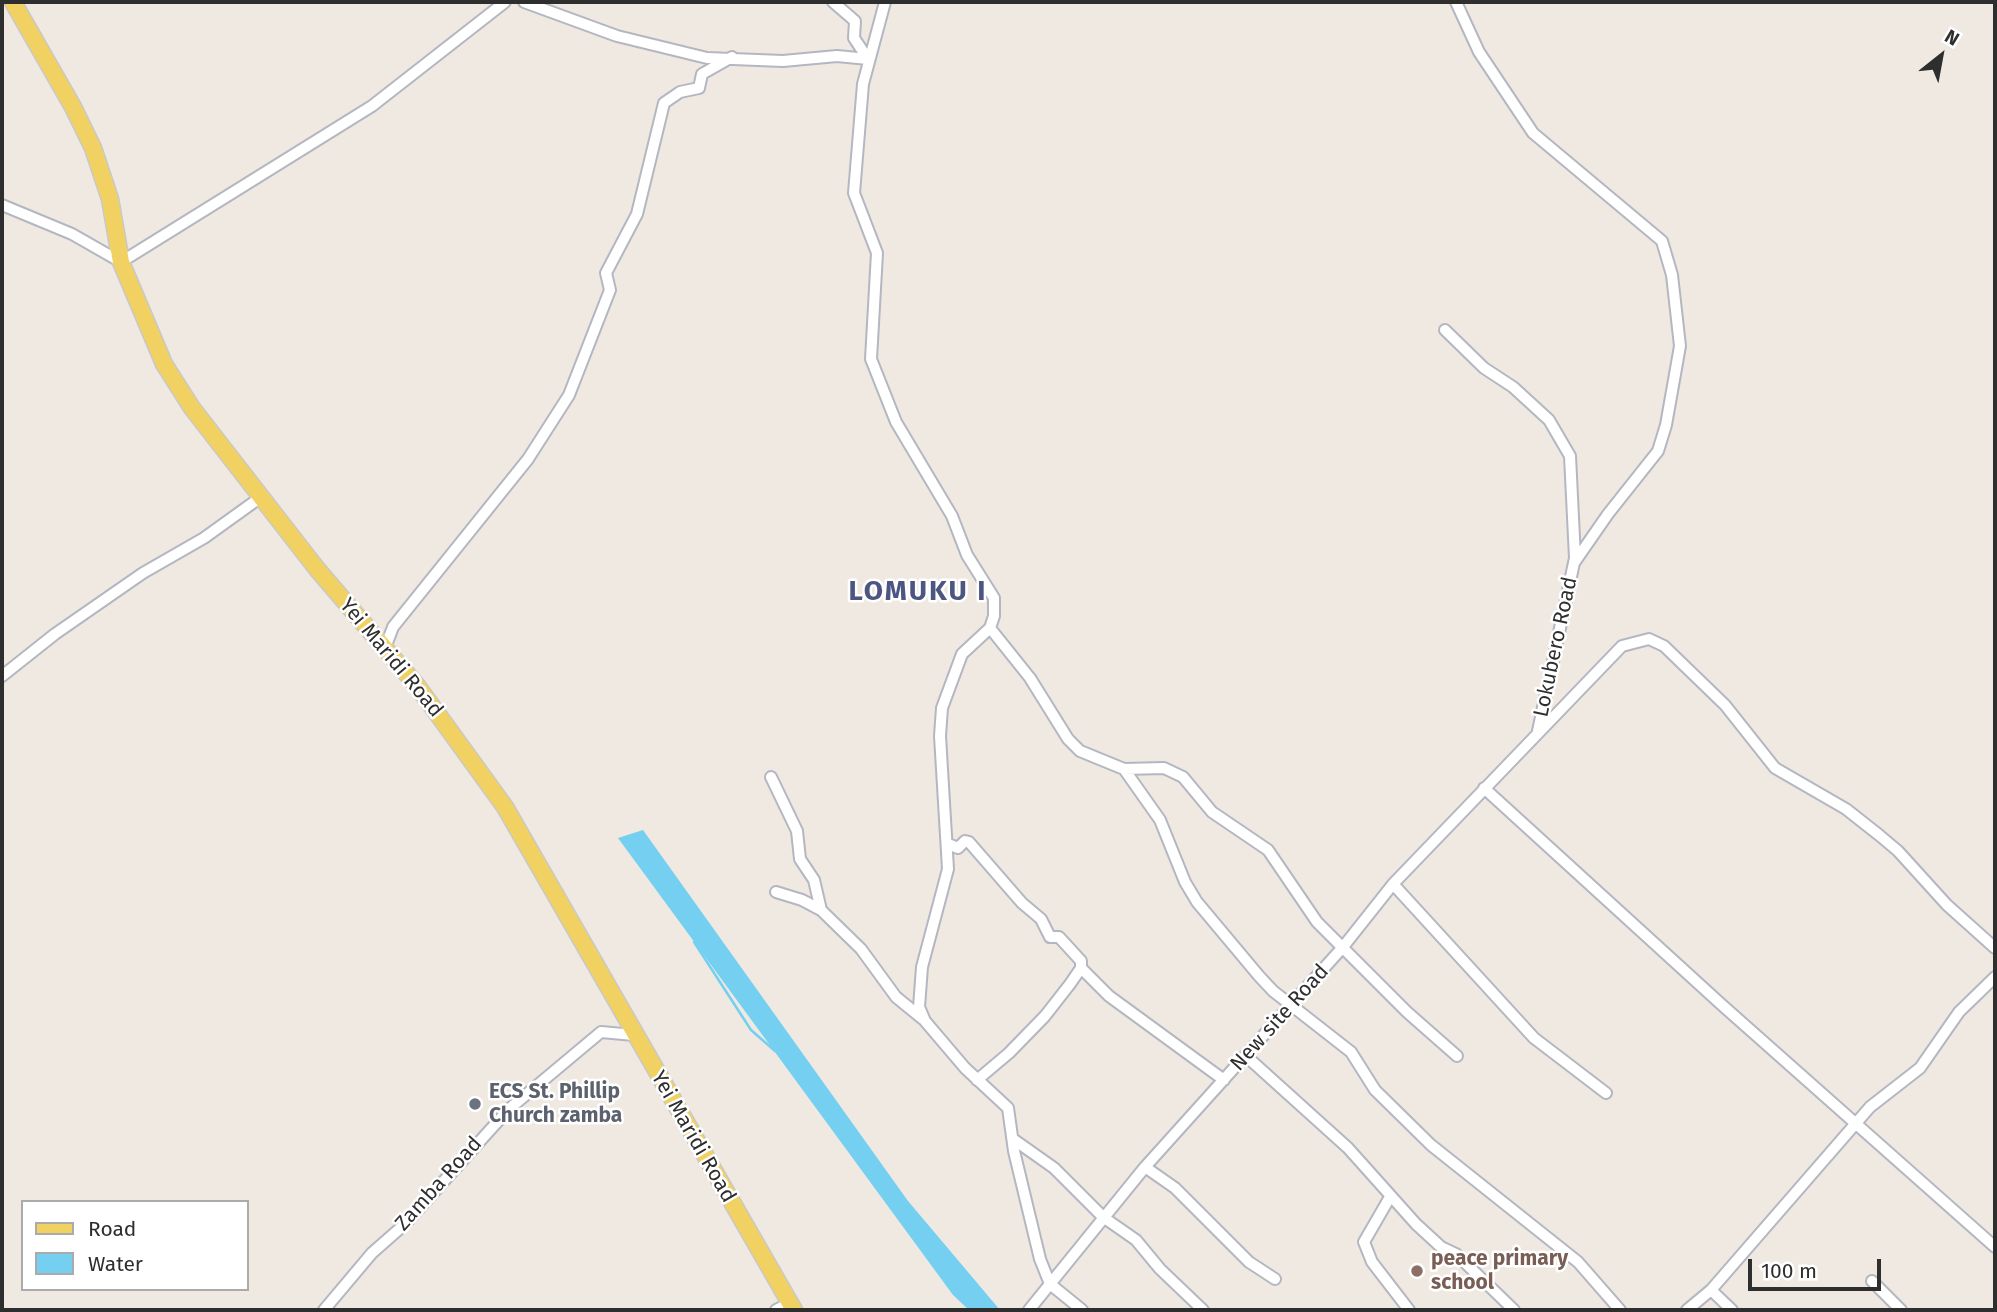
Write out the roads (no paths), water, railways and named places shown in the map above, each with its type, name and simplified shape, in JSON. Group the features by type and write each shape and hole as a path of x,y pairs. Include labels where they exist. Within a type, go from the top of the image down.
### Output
{"main road":[{"name":"Yei Maridi Road","path":"13,2 73,107 93,148 110,199 121,262 163,364 192,408 317,569 428,701 505,807 787,1308"}],"street":[{"path":"2,205 72,233 121,262 372,106 505,2"},
{"path":"524,2 617,36 707,58 783,61 837,56 868,59"},
{"path":"833,2 855,21 854,38 868,59"},
{"path":"885,2 868,59 854,193 877,253 871,359 896,422 952,516 967,555 990,589 994,607 990,628 962,654 942,708 940,736 948,869 944,895 918,991 919,1007 925,1021"},
{"path":"1456,2 1479,52 1533,133 1661,241 1672,275 1680,346 1666,425 1658,451 1574,563"},
{"path":"385,648 393,627 527,459 569,395 610,290 606,273 637,214 664,103 680,92 699,88 702,74 732,57"},
{"path":"1445,330 1484,368 1513,387 1549,420 1570,456 1574,563"},
{"path":"2,676 55,634 143,573 204,538 261,497"},
{"name":"Lokubero Road","path":"1538,732 1574,563"},
{"path":"990,628 1030,678 1068,739 1095,759 1124,769 1164,768 1183,777 1212,812 1268,850 1287,874 1305,907 1407,1012 1457,1055"},
{"name":"New site Road","path":"1029,1310 1145,1167 1343,947 1393,884 1622,646 1649,639 1664,646 1725,705 1775,768 1846,809 1880,835 1906,859 1947,905 1995,948"},
{"path":"1124,769 1160,820 1185,882 1197,902 1259,976 1291,1006 1351,1052 1375,1090 1431,1145 1578,1262 1620,1310"},
{"path":"771,777 797,831 800,859 814,880 821,911"},
{"path":"1484,788 1857,1125 1954,1207 1995,1247"},
{"path":"948,844 958,848 965,841 969,842 1021,903 1041,919 1050,937 1059,937 1079,958 1081,968 1109,996 1224,1080"},
{"path":"1393,884 1534,1038 1606,1093"},
{"path":"776,892 802,900 821,911 861,949 896,997 925,1021 977,1080 1008,1108 1035,1241 1050,1284 1082,1310"},
{"path":"977,1080 1001,1061 1045,1016 1081,968"},
{"path":"1687,1310 1711,1290 1870,1107 1920,1068 1959,1012 1995,977"},
{"name":"Zamba Road","path":"324,1310 372,1253 405,1224 509,1109 601,1032 634,1035"},
{"path":"1246,1056 1348,1148 1416,1224 1441,1247 1456,1254 1514,1310"},
{"path":"1013,1139 1054,1168 1104,1217 1136,1240 1160,1269 1203,1310"},
{"path":"1145,1167 1182,1194 1249,1262 1275,1279"},
{"path":"1390,1197 1364,1242 1372,1262 1409,1310"},
{"path":"1872,1282 1901,1310"},
{"path":"1711,1290 1732,1310"},
{"path":"1185,1310 1194,1301"}],"water":[{"path":"643,830 908,1201 1000,1310 969,1310 953,1295 618,838"}],"waterway":[{"path":"694,942 751,1030 775,1051"}],"place":[{"name":"ECS St. Phillip Church zamba","path":"475,1104"},
{"name":"peace primary school","path":"1417,1271"}],"district":[{"name":"LOMUKU I","path":"918,592"}]}
